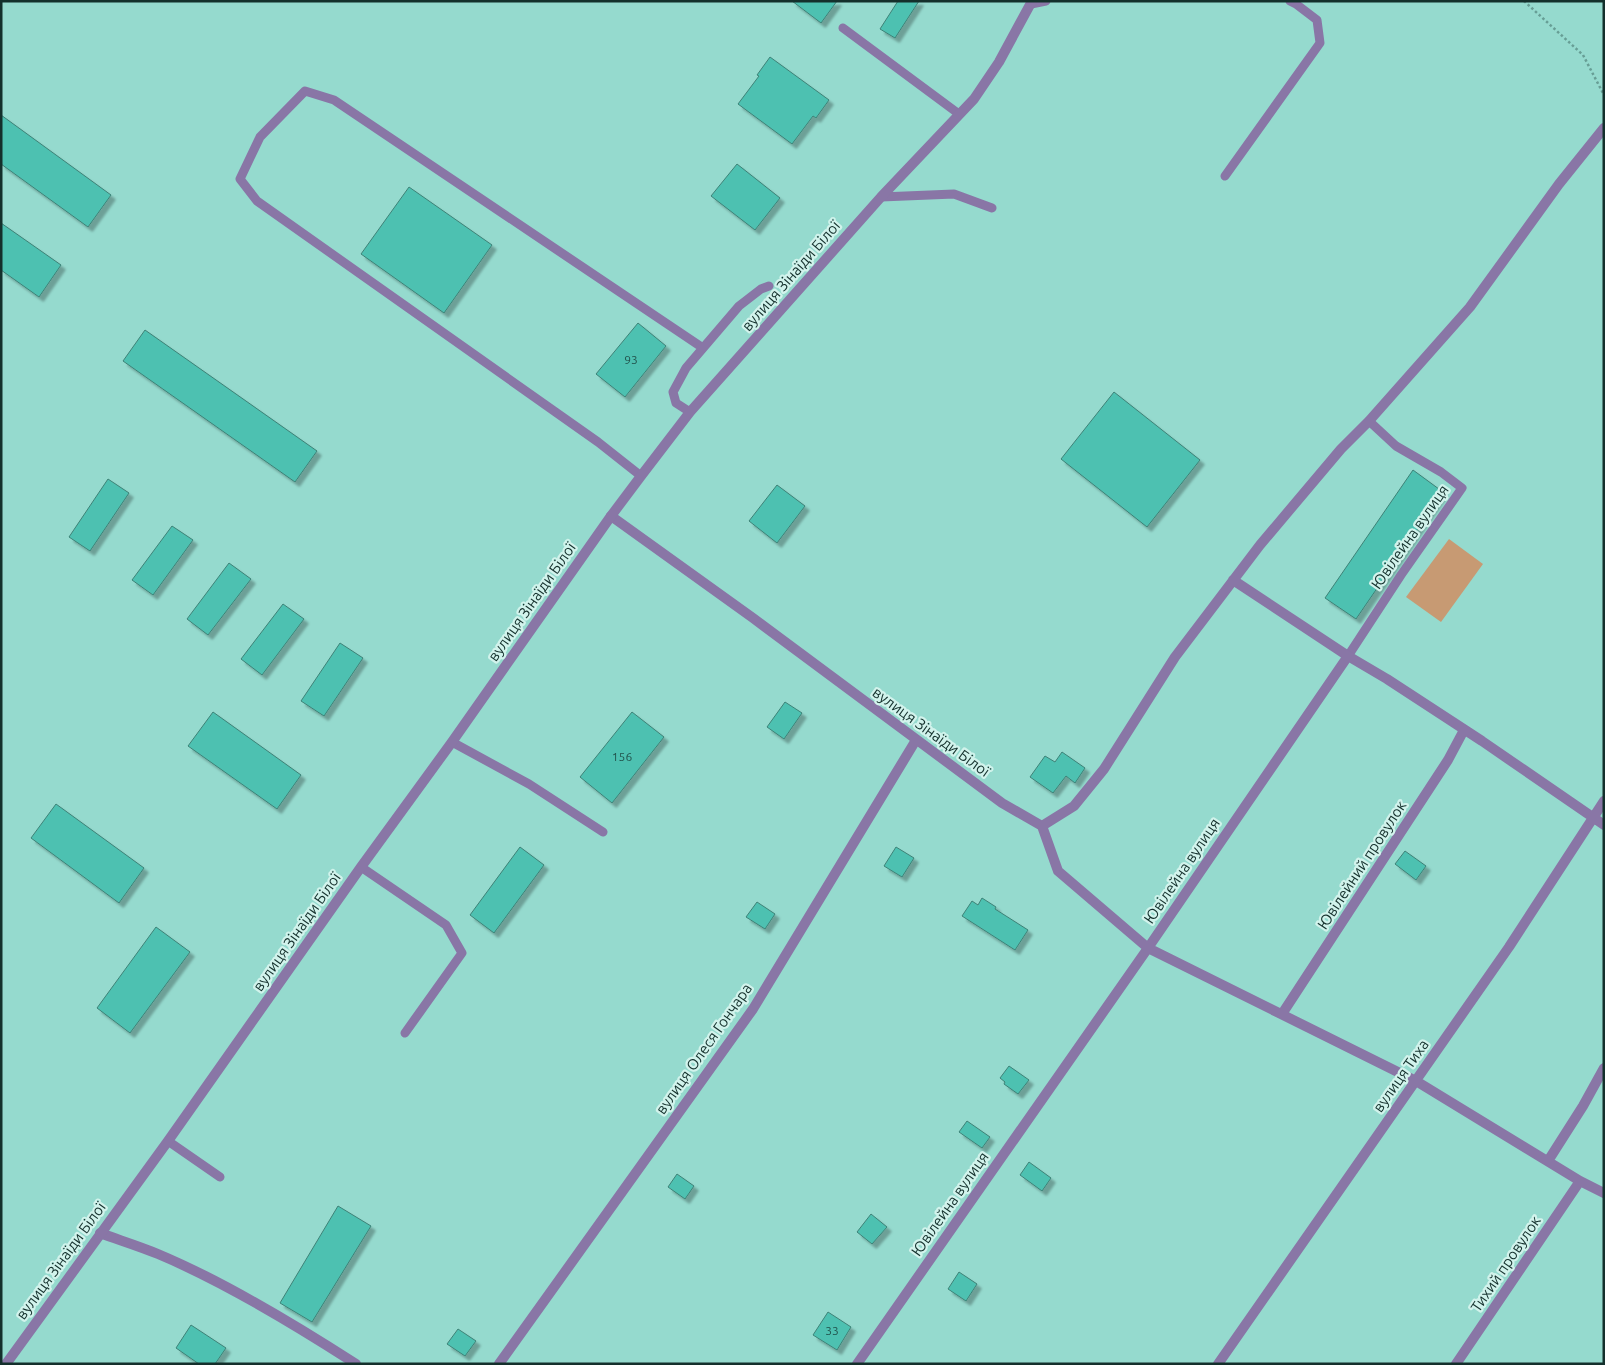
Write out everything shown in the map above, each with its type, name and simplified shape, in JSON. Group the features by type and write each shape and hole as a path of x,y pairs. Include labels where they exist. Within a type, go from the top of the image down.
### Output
{"street":[{"name":"вулиця Зінаїди Білої","path":"6,1364 168,1141 361,867 641,476 690,412 881,196 974,99 999,62 1031,2"},
{"path":"1604,128 1559,184 1470,307 1369,421 1334,457 1260,545 1175,657 1104,769 1074,806 1042,826 1058,871 1148,948 1416,1081 1580,1181 1604,1193"},
{"name":"вулиця Зінаїди Білої","path":"611,516 753,618 1002,803 1042,826"},
{"path":"1233,580 1490,746 1604,825"},
{"name":"Ювілейна вулиця","path":"857,1364 1148,948 1348,656"},
{"name":"Ювілейний провулок","path":"1282,1014 1448,760 1464,730"},
{"name":"вулиця Олеся Гончара","path":"500,1364 753,1009 916,740"},
{"name":"вулиця Тиха","path":"1218,1364 1509,947 1604,801"},
{"path":"1548,1161 1583,1106 1604,1068"},
{"name":"Тихий провулок","path":"1456,1364 1580,1181"},
{"path":"100,1233 158,1254 221,1285 283,1319 356,1364"}],"lane":[{"path":"1031,2 1046,1"},
{"path":"1225,176 1320,43 1317,20 1290,1"},
{"path":"843,28 959,114"},
{"path":"641,476 590,436 257,201 240,179 260,137 305,91 334,100 703,348"},
{"path":"881,196 954,194 992,208"},
{"path":"690,412 676,403 673,392 686,368 739,306 761,289 769,286"},
{"name":"Ювілейна вулиця","path":"1348,656 1401,575 1462,488 1441,472 1396,446 1369,421"},
{"path":"452,742 529,784 603,832"},
{"path":"361,867 446,925 462,953 404,1033"},
{"path":"168,1141 220,1177"}],"path":[{"path":"1524,1 1583,55 1604,96"}],"shaded area":[{"path":"1449,539 1483,564 1441,622 1406,597"}],"building":[{"path":"792,1 837,1 821,23"},
{"path":"898,1 919,1 895,38 880,29"},
{"path":"770,57 829,100 816,118 813,116 792,144 738,104 759,76 757,75"},
{"path":"1,115 111,195 88,227 1,164"},
{"path":"737,164 780,198 755,230 711,196"},
{"path":"409,187 492,245 444,313 361,254"},
{"path":"1,223 61,265 39,297 1,270"},
{"path":"638,323 666,346 625,397 596,374"},
{"path":"145,330 317,451 295,482 123,361"},
{"path":"1114,392 1200,460 1147,527 1061,459"},
{"path":"1413,470 1443,492 1356,619 1325,598"},
{"path":"108,479 129,493 90,551 69,537"},
{"path":"777,485 805,506 777,543 749,521"},
{"path":"172,526 193,540 153,595 132,580"},
{"path":"229,563 251,579 208,635 187,619"},
{"path":"283,604 304,619 262,675 241,659"},
{"path":"340,643 363,658 324,716 301,701"},
{"path":"785,702 802,713 784,739 767,727"},
{"path":"213,712 301,775 277,809 188,746"},
{"path":"632,712 664,737 612,803 580,777"},
{"path":"1062,752 1085,768 1075,783 1066,776 1053,793 1030,777 1045,756 1055,762"},
{"path":"56,804 144,868 119,903 31,838"},
{"path":"520,847 544,865 494,933 470,915"},
{"path":"896,847 914,858 902,877 884,866"},
{"path":"1405,851 1426,866 1416,880 1395,864"},
{"path":"982,898 996,907 995,909 1028,930 1015,950 962,916 972,901 978,905"},
{"path":"757,902 775,914 765,929 746,917"},
{"path":"156,927 190,952 130,1033 97,1008"},
{"path":"1009,1066 1029,1080 1018,1094 1004,1084 1005,1082 1000,1078"},
{"path":"967,1121 990,1137 982,1148 959,1132"},
{"path":"1029,1162 1051,1178 1042,1191 1020,1175"},
{"path":"677,1174 694,1186 685,1199 668,1187"},
{"path":"338,1206 371,1226 312,1322 280,1303"},
{"path":"871,1214 887,1227 872,1244 857,1232"},
{"path":"959,1272 977,1284 966,1301 948,1289"},
{"path":"828,1312 851,1327 837,1350 813,1335"},
{"path":"191,1325 226,1348 215,1364 199,1364 176,1348"},
{"path":"458,1329 476,1341 465,1356 447,1344"}]}
